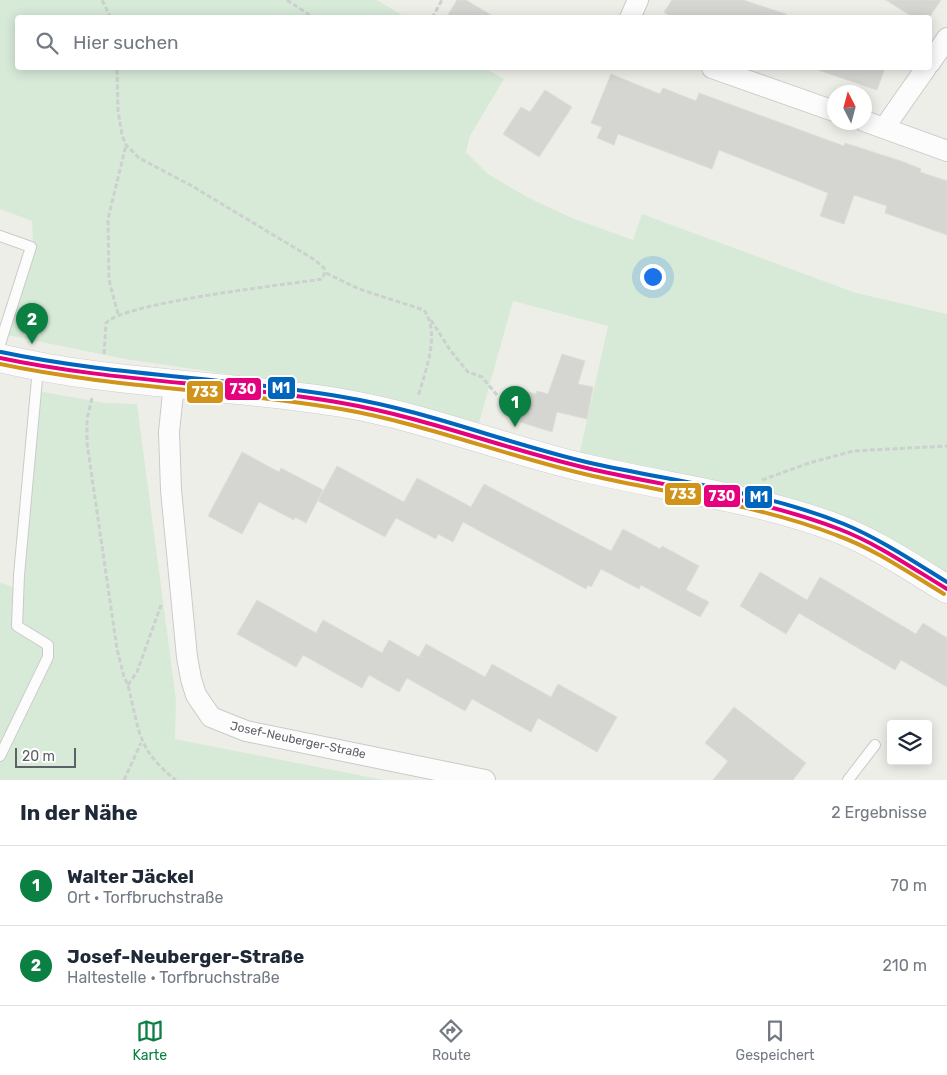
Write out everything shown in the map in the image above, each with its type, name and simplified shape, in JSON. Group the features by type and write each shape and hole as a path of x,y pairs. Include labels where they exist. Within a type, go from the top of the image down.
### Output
{"main road":[{"path":"0,358 38,367 101,377 174,383 343,403 412,419 584,468 752,505 840,529 887,553 947,589"}],"street":[{"path":"631,15 638,0"},
{"path":"932,60 947,38"},
{"path":"718,70 827,109"},
{"path":"884,128 925,70"},
{"path":"872,124 947,151"},
{"name":"Josef-Neuberger-Straße","path":"174,383 169,432 181,599 190,678 203,708 211,717 219,722 246,731 485,780"}],"lane":[{"path":"0,236 31,247 0,344"},
{"path":"0,756 48,657 48,645 17,626 38,367"},
{"path":"848,780 875,744"}],"path":[{"path":"102,0 110,15"},
{"path":"286,0 309,15"},
{"path":"434,15 442,0"},
{"path":"117,70 118,111 122,135 126,144 139,158 192,186 315,260 324,268 325,272 359,289 424,310 450,350 468,372 482,377 497,395"},
{"path":"118,314 117,304 110,290 108,280 108,219 126,144"},
{"path":"176,780 150,756 142,743 117,649 87,443 89,405 101,377 106,323 118,314 154,305 322,279 325,272"},
{"path":"412,419 430,349 432,326 429,317"},
{"path":"752,505 762,480 809,463 853,451 947,446"},
{"path":"128,685 137,672 162,601 181,599"},
{"path":"124,780 142,743"}],"green space":[{"path":"0,0 377,0 402,15 15,15 15,70 488,70 504,79 470,136 466,152 488,174 527,197 572,218 633,240 642,214 856,293 947,314 947,576 824,510 773,494 579,456 608,326 513,301 477,430 301,385 125,359 7,335 33,246 32,221 0,209"},
{"path":"38,391 105,403 137,404 176,700 175,739 384,780 0,780 0,582 22,591"}],"building":[{"path":"457,0 466,0 491,15 448,15"},
{"path":"672,0 743,0 786,15 668,15 664,12"},
{"path":"886,0 941,0 931,15 909,15"},
{"path":"818,70 884,70 877,90 872,88 872,85 862,85"},
{"path":"611,74 660,94 663,88 696,101 699,93 844,146 845,143 904,162 921,169 920,172 947,181 947,235 885,213 887,206 854,195 844,224 820,216 828,193 719,150 712,169 618,134 614,145 597,138 602,127 591,123"},
{"path":"545,90 572,107 539,157 503,134 521,107 530,112"},
{"path":"562,354 585,361 578,384 593,387 587,419 557,412 552,432 520,422 528,392 536,394 537,391 548,394"},
{"path":"242,452 279,472 281,468 323,490 306,523 295,517 294,520 259,502 242,534 208,516"},
{"path":"337,466 404,502 417,478 471,507 484,484 611,551 623,529 660,549 662,546 699,566 686,590 709,602 700,617 641,585 639,589 601,569 591,587 588,585 586,589 463,522 453,542 438,534 436,539 396,518 385,537 318,501"},
{"path":"760,572 807,600 820,577 916,634 923,623 947,638 947,687 901,660 895,670 799,613 786,634 740,606"},
{"path":"257,600 316,633 323,620 382,653 389,640 419,657 426,644 485,677 492,664 551,697 558,684 617,717 597,752 538,718 531,732 472,699 465,711 407,678 399,692 369,675 362,688 303,655 296,667 237,634"},
{"path":"734,707 806,763 793,780 713,780 728,761 705,743"}],"transit line":[{"name":"M1","path":"1,352 129,372 300,390 375,403 438,419 563,456 752,496 814,513 870,536 947,582"},
{"name":"730","path":"0,358 128,378 299,396 374,409 563,462 749,502 809,519 839,529 867,542 947,589"},
{"name":"733","path":"0,364 128,384 256,397 373,415 561,468 716,501 806,525 864,547 944,594"}],"place":[{"name":"Josef-Neuberger-Straße","path":"32,344"},
{"name":"Walter Jäckel","path":"515,427"}]}
